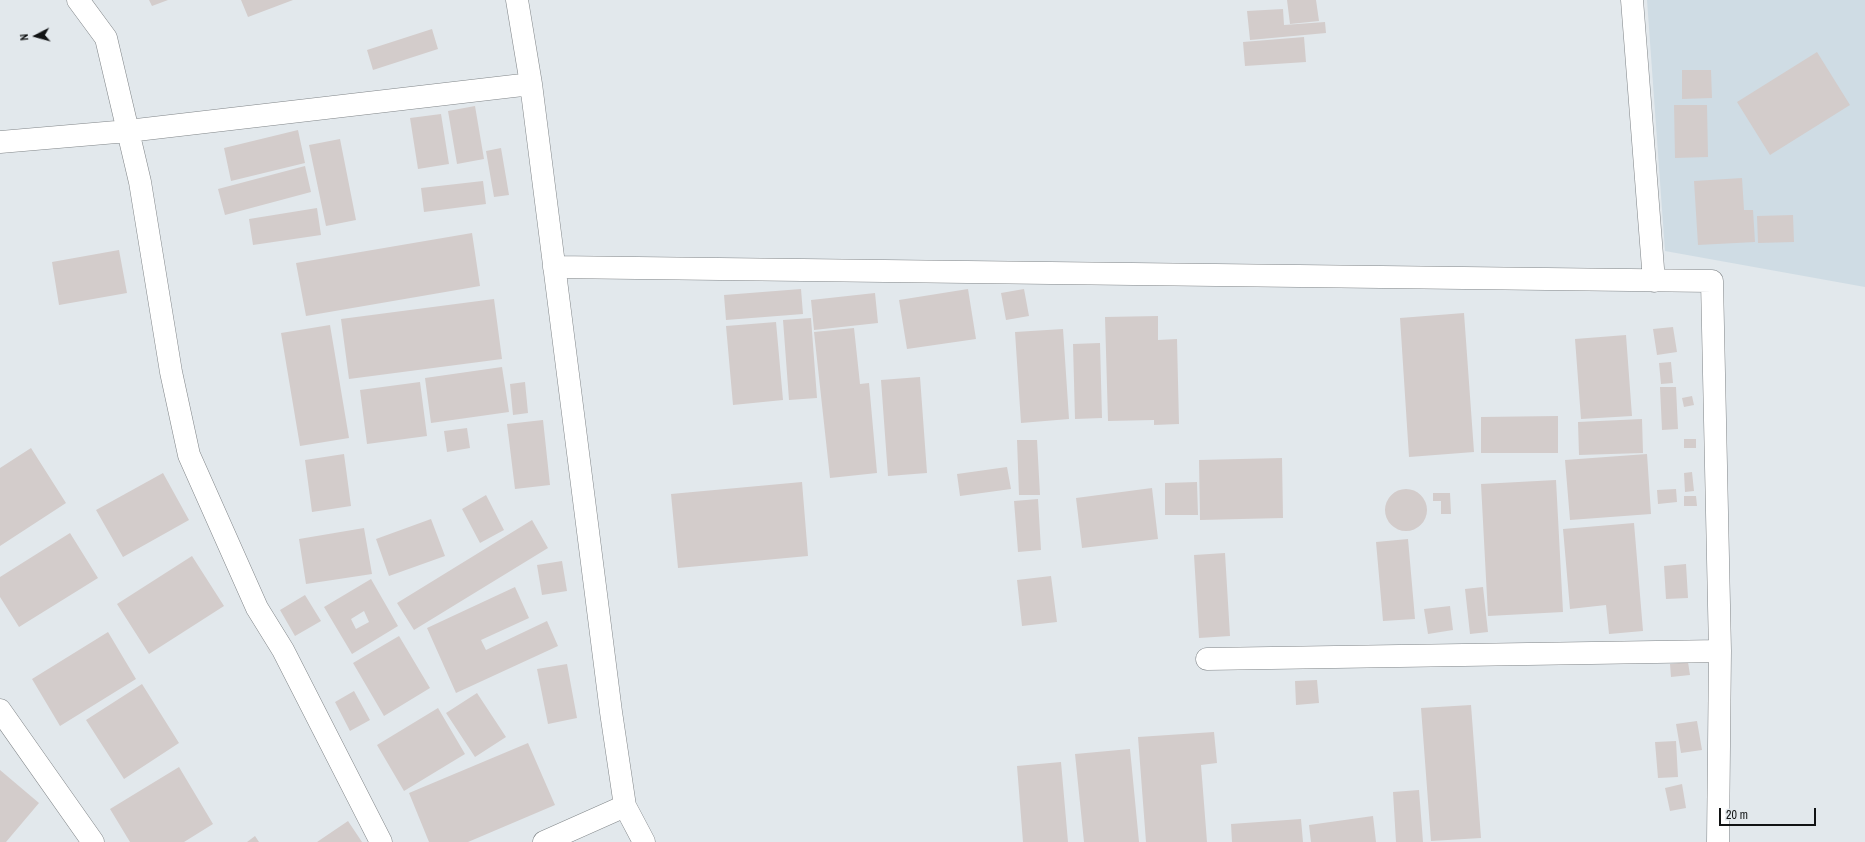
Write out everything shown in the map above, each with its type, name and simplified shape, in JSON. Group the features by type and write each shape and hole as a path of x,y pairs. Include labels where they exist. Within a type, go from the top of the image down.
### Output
{"street":[{"path":"78,0 106,38 140,182 171,372 189,455 257,608 283,650 381,842"},
{"path":"517,0 531,84 625,806 644,842"},
{"path":"1632,0 1654,281"},
{"path":"0,142 128,131 531,84"},
{"path":"554,267 1712,281 1720,651 1718,842"},
{"path":"1207,659 1720,651"},
{"path":"0,710 93,842"},
{"path":"544,842 625,806"}],"shaded area":[{"path":"1647,0 1865,0 1865,287 1665,251"}],"building":[{"path":"149,0 168,0 152,6"},
{"path":"241,0 293,0 248,17"},
{"path":"1287,0 1316,0 1319,21 1290,24"},
{"path":"1283,9 1284,25 1325,22 1326,33 1250,40 1247,11"},
{"path":"432,29 438,49 373,70 367,50"},
{"path":"1304,37 1306,62 1245,66 1243,42"},
{"path":"1817,52 1850,105 1770,155 1737,102"},
{"path":"1682,70 1711,70 1712,98 1682,99"},
{"path":"1674,105 1707,105 1708,157 1675,158"},
{"path":"475,106 484,159 457,164 448,111"},
{"path":"441,114 449,164 418,169 410,118"},
{"path":"298,130 305,163 231,181 224,148"},
{"path":"340,139 356,220 326,226 309,145"},
{"path":"501,148 509,195 494,197 486,151"},
{"path":"305,166 311,192 225,215 218,189"},
{"path":"1742,178 1744,210 1753,210 1755,242 1698,245 1694,181"},
{"path":"483,181 486,204 424,212 421,188"},
{"path":"317,208 321,235 253,245 249,219"},
{"path":"1793,215 1794,242 1758,243 1757,216"},
{"path":"472,233 480,286 306,316 296,263"},
{"path":"119,250 127,293 59,305 52,262"},
{"path":"801,289 803,314 726,320 724,295"},
{"path":"968,289 976,339 907,349 899,300"},
{"path":"1024,289 1029,316 1006,320 1001,293"},
{"path":"875,293 878,323 814,330 811,300"},
{"path":"494,299 502,359 349,379 341,319"},
{"path":"1464,313 1474,452 1409,457 1400,318"},
{"path":"1158,316 1158,340 1177,339 1179,424 1154,425 1154,420 1108,421 1105,317"},
{"path":"811,318 817,398 789,400 783,320"},
{"path":"776,322 783,400 733,405 726,326"},
{"path":"330,325 349,438 300,446 281,333"},
{"path":"1673,327 1677,352 1657,355 1653,329"},
{"path":"854,328 860,384 869,383 877,473 830,478 814,332"},
{"path":"1063,329 1069,419 1021,423 1015,332"},
{"path":"1626,335 1632,416 1581,419 1575,339"},
{"path":"1100,343 1102,418 1075,419 1073,344"},
{"path":"1671,362 1673,383 1661,384 1659,363"},
{"path":"502,367 509,412 431,423 425,378"},
{"path":"920,377 927,473 888,476 881,380"},
{"path":"420,382 427,436 367,444 360,390"},
{"path":"525,382 528,413 513,415 510,384"},
{"path":"1660,387 1676,387 1678,429 1662,430"},
{"path":"1692,396 1694,405 1684,407 1682,398"},
{"path":"1558,416 1558,453 1481,453 1481,417"},
{"path":"1642,419 1643,453 1579,455 1578,422"},
{"path":"543,420 550,485 515,489 507,424"},
{"path":"467,428 470,448 447,452 444,431"},
{"path":"1684,439 1696,439 1696,448 1684,448"},
{"path":"1017,440 1037,440 1040,495 1019,495"},
{"path":"31,448 66,503 0,546 0,468"},
{"path":"344,454 351,506 312,512 305,460"},
{"path":"1647,454 1651,514 1570,520 1565,460"},
{"path":"1282,458 1283,518 1200,520 1199,460"},
{"path":"1007,467 1011,489 960,496 957,474"},
{"path":"1692,472 1694,491 1685,492 1684,473"},
{"path":"163,473 189,520 123,557 96,510"},
{"path":"1556,480 1563,612 1488,616 1481,484"},
{"path":"802,482 808,556 678,568 671,494"},
{"path":"1197,482 1198,515 1165,515 1165,483"},
{"path":"1152,488 1158,539 1082,548 1076,498"},
{"path":"1402,489 1410,489 1418,492 1424,498 1427,510 1424,522 1418,528 1410,531 1402,531 1394,528 1388,522 1385,514 1385,506 1388,498 1394,492"},
{"path":"1676,489 1677,502 1658,504 1657,490"},
{"path":"1433,493 1450,493 1451,514 1441,514 1441,501 1433,501"},
{"path":"486,495 504,530 480,543 462,509"},
{"path":"1684,496 1696,496 1697,506 1684,506"},
{"path":"1038,499 1041,550 1018,552 1014,501"},
{"path":"431,519 445,556 389,576 376,539"},
{"path":"532,520 548,548 414,630 397,603"},
{"path":"1634,523 1643,631 1609,634 1606,605 1570,609 1563,529"},
{"path":"364,528 372,574 306,584 299,539"},
{"path":"70,533 98,578 19,627 0,597 0,577"},
{"path":"1408,539 1415,619 1383,621 1376,542"},
{"path":"1225,553 1230,636 1199,638 1194,555"},
{"path":"192,556 224,606 149,654 117,604"},
{"path":"562,561 567,591 542,595 537,565"},
{"path":"1686,564 1688,598 1666,599 1664,566"},
{"path":"1051,576 1057,622 1022,626 1017,580"},
{"path":"371,579 398,626 352,654 324,607","holes":["364,611 369,622 356,629 351,619"]},
{"path":"515,587 529,618 481,640 486,650 547,621 558,646 456,693 427,628"},
{"path":"1483,587 1488,632 1470,634 1465,589"},
{"path":"305,595 321,621 295,636 280,610"},
{"path":"1450,606 1453,630 1428,634 1424,609"},
{"path":"108,632 136,679 60,726 32,679"},
{"path":"399,636 430,688 384,716 353,663"},
{"path":"1688,662 1690,675 1671,677 1670,664"},
{"path":"567,664 577,718 548,724 537,669"},
{"path":"1317,680 1319,703 1296,705 1295,681"},
{"path":"142,684 179,743 124,779 86,720"},
{"path":"354,691 370,720 350,731 335,702"},
{"path":"477,693 506,737 475,757 446,713"},
{"path":"1471,705 1481,838 1431,841 1421,708"},
{"path":"438,708 465,754 404,791 377,745"},
{"path":"1697,721 1702,750 1681,753 1676,724"},
{"path":"1214,732 1217,763 1201,765 1207,842 1146,842 1138,737"},
{"path":"1676,741 1678,777 1658,778 1655,742"},
{"path":"528,743 555,805 468,842 429,842 409,793"},
{"path":"1130,749 1139,842 1084,842 1075,754"},
{"path":"1061,762 1068,842 1023,842 1017,766"},
{"path":"179,767 213,824 184,842 130,842 110,809"},
{"path":"0,770 39,803 6,842 0,842"},
{"path":"1682,784 1686,808 1670,811 1665,788"},
{"path":"1419,790 1423,842 1396,842 1393,792"},
{"path":"1373,816 1376,842 1311,842 1309,825"},
{"path":"1301,819 1303,842 1232,842 1231,824"},
{"path":"348,821 362,842 317,842"},
{"path":"255,836 259,842 247,842"}]}
